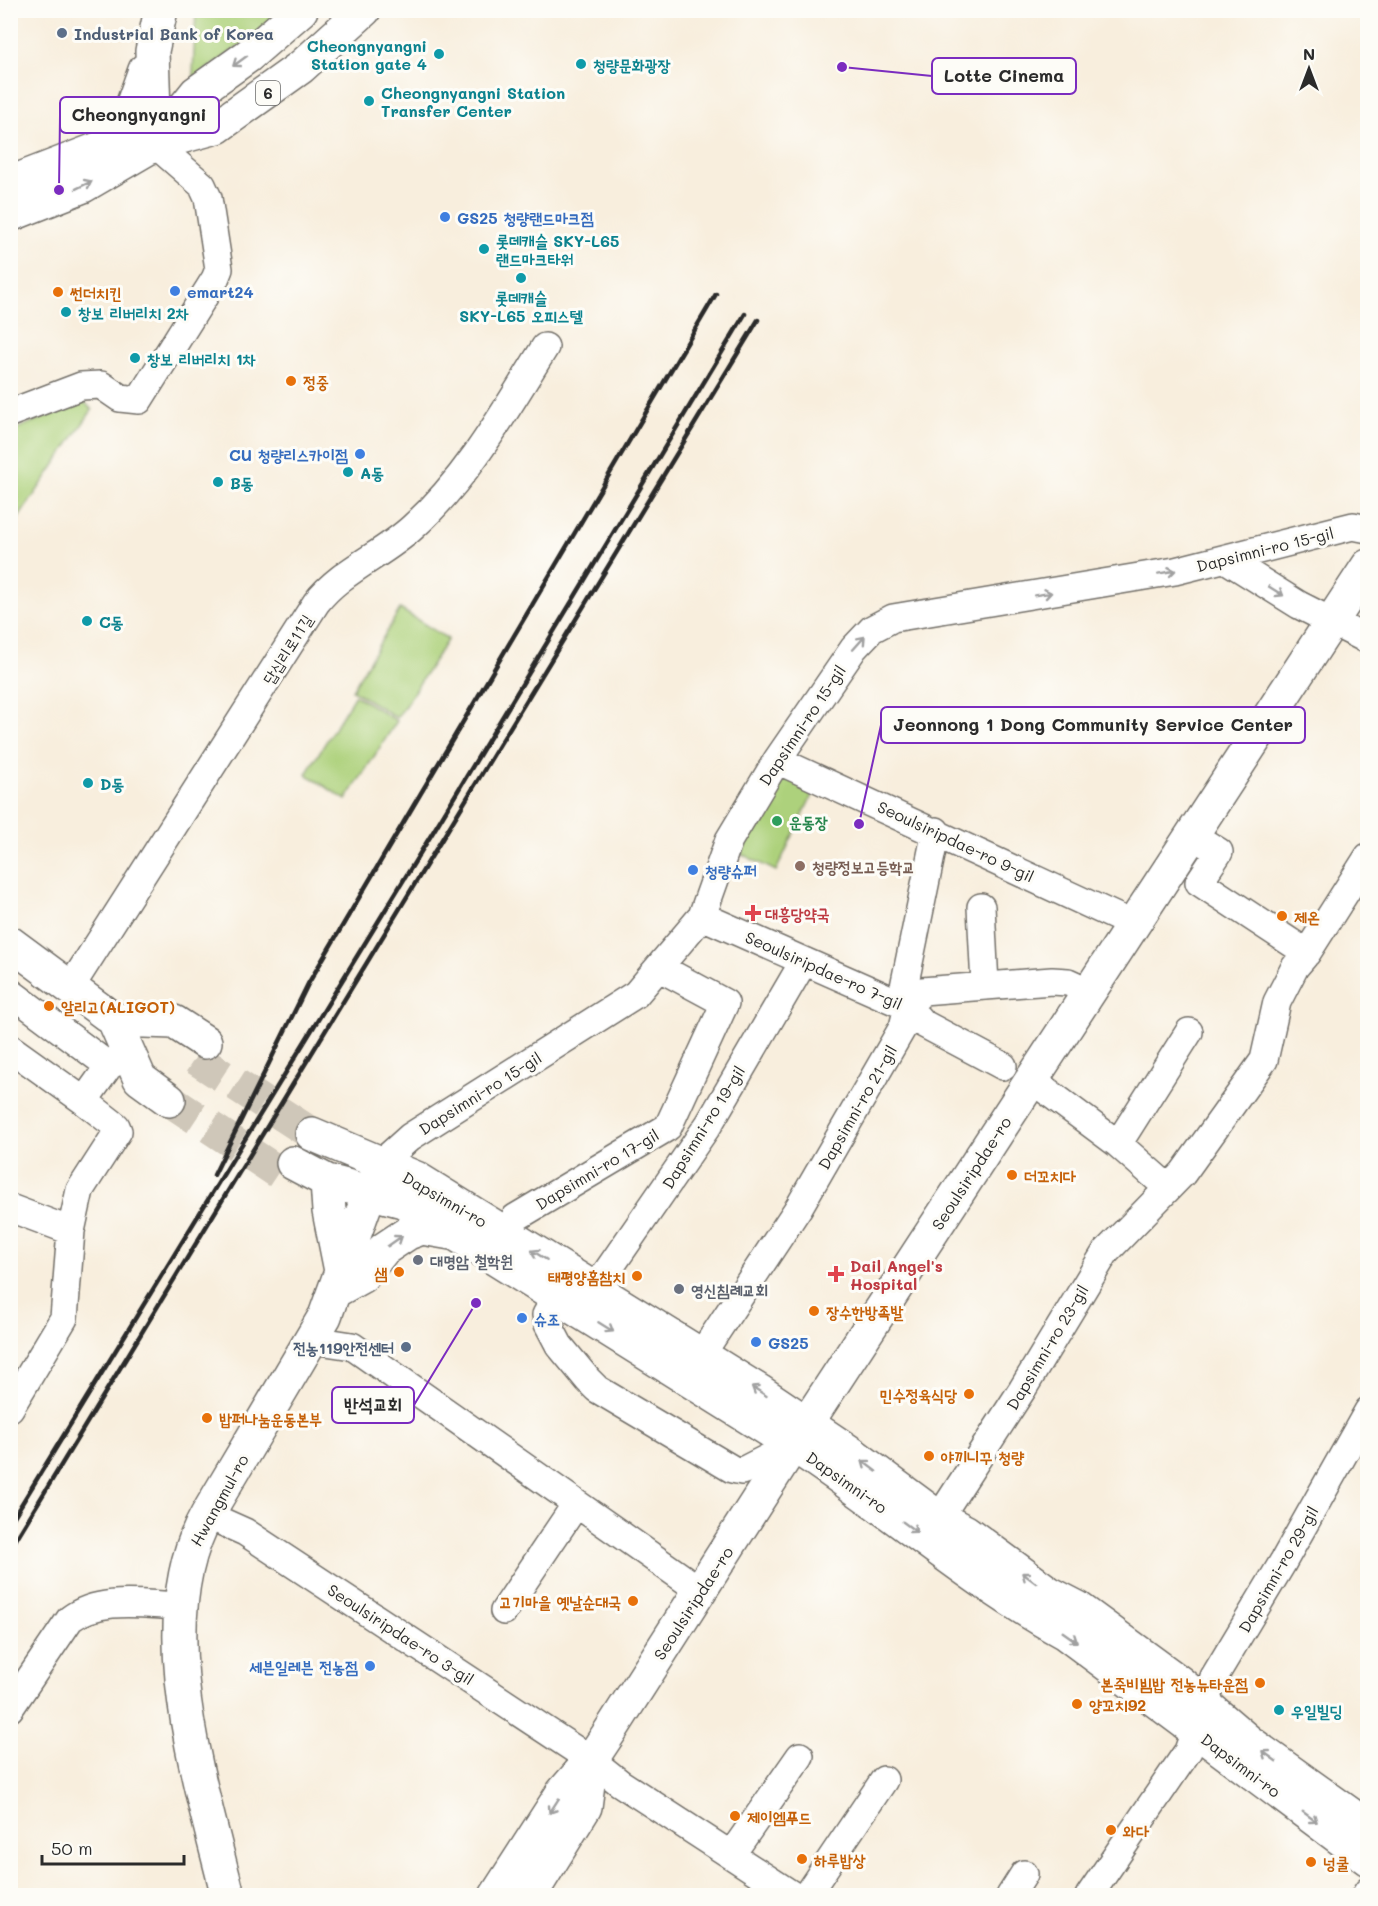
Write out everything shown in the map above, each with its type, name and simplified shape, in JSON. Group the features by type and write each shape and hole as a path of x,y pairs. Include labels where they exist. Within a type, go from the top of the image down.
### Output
{"main road":[{"path":"111,144 127,120 152,51 160,10"},
{"name":"6","path":"155,144 196,93 248,56 301,10"},
{"name":"6","path":"10,215 83,186 155,144 217,127 231,119 301,67 364,10"},
{"path":"152,51 155,144"},
{"name":"6","path":"10,183 111,144 155,144"},
{"name":"Seoulsiripdae-ro","path":"496,1896 563,1792 591,1760 800,1434 1368,566"},
{"path":"10,943 70,988 129,1020 174,1022 200,1050"},
{"path":"129,1020 119,1060 173,1093"},
{"name":"Dapsimni-ro","path":"317,1126 403,1201 454,1234 556,1296 800,1434 966,1532 1049,1593 1078,1608 1200,1717 1368,1858"},
{"name":"Dapsimni-ro","path":"289,1169 328,1196 374,1178 416,1178 701,1355 800,1434 840,1476 1029,1613 1200,1717 1250,1742 1368,1827"},
{"name":"Hwangmul-ro","path":"228,1896 185,1704 179,1654 181,1606 191,1550 207,1515 313,1340 338,1281 374,1178"},
{"path":"328,1196 338,1281 362,1276 384,1249 408,1233 422,1228 454,1234"},
{"name":"Seoulsiripdae-ro","path":"526,1896 539,1881 585,1807 591,1760"}],"street":[{"path":"10,413 81,386 101,385 120,398 139,399 218,274 208,198 202,185 155,144"},
{"name":"답십리로11길","path":"70,988 316,603 342,580 397,542 446,494 478,454 545,347"},
{"name":"Dapsimni-ro 15-gil","path":"374,1178 410,1137 636,994 660,968 702,916 729,840 777,760 854,648 872,629 892,618 1084,587 1227,560 1353,526 1368,529"},
{"path":"1227,560 1299,605 1368,640"},
{"name":"Seoulsiripdae-ro 9-gil","path":"777,760 936,831 1134,925"},
{"name":"Dapsimni-ro 21-gil","path":"701,1355 799,1208 903,1027 908,1007 904,987 936,831"},
{"path":"1192,835 1219,852 1199,882 1307,953"},
{"name":"Dapsimni-ro 23-gil","path":"939,1518 1022,1390 1105,1253 1183,1173 1264,1060 1277,1002 1294,967 1307,953 1368,857"},
{"path":"981,907 986,985"},
{"name":"Seoulsiripdae-ro 7-gil","path":"702,916 908,1007 922,1023 1003,1066"},
{"name":"Dapsimni-ro 19-gil","path":"595,1289 709,1124 804,961"},
{"name":"Dapsimni-ro 17-gil","path":"505,1234 515,1218 668,1127 725,1003 660,968"},
{"path":"908,1007 922,991 986,985 1068,981 1090,992"},
{"path":"10,992 119,1060 84,1101"},
{"path":"1118,1144 1189,1032"},
{"path":"10,1048 116,1125 118,1131 80,1190 71,1231 66,1312 10,1408"},
{"path":"1032,1080 1118,1144 1167,1187"},
{"path":"10,1208 71,1231"},
{"name":"Seoulsiripdae-ro","path":"556,1296 546,1315 548,1324 569,1358 597,1389 732,1469 742,1472 800,1434"},
{"path":"313,1340 352,1346 701,1591"},
{"name":"Dapsimni-ro 29-gil","path":"1089,1896 1188,1751 1214,1677 1283,1562 1368,1411"},
{"path":"504,1611 576,1504"},
{"name":"Seoulsiripdae-ro 3-gil","path":"207,1515 245,1532 591,1760 620,1783 794,1896"},
{"path":"10,1708 70,1619 83,1610 97,1605 181,1606"},
{"path":"731,1855 800,1756"},
{"path":"806,1896 884,1780"},
{"path":"1365,1896 1368,1891"}],"green space":[{"path":"196,11 288,11 195,78 193,73"},
{"path":"84,401 92,410 11,529 11,431"},
{"path":"400,609 448,639 397,718 352,690"},
{"path":"355,695 397,721 346,800 306,774"},
{"name":"운동장","path":"778,772 815,789 776,871 739,853"}],"tunnel":[{"path":"195,1058 312,1134"},
{"path":"169,1100 284,1176"}],"railway":[{"path":"214,1175 308,984 716,294"},
{"path":"10,1523 433,832 745,314"},
{"path":"10,1549 758,320"}],"place":[{"name":"Industrial Bank of Korea","path":"62,33"},
{"name":"Cheongnyangni Station gate 4","path":"439,54"},
{"name":"청량문화광장","path":"581,64"},
{"name":"Lotte Cinema","path":"842,67"},
{"name":"Cheongnyangni Station Transfer Center","path":"369,101"},
{"name":"Cheongnyangni","path":"59,190"},
{"name":"GS25 청량랜드마크점","path":"445,217"},
{"name":"롯데캐슬 SKY-L65 랜드마크타워","path":"484,249"},
{"name":"롯데캐슬 SKY-L65 오피스텔","path":"521,278"},
{"name":"emart24","path":"175,291"},
{"name":"썬더치킨","path":"58,292"},
{"name":"창보 리버리치 2차","path":"66,312"},
{"name":"창보 리버리치 1차","path":"135,358"},
{"name":"정중","path":"291,381"},
{"name":"CU 청량리스카이점","path":"360,454"},
{"name":"A동","path":"348,472"},
{"name":"B동","path":"218,482"},
{"name":"C동","path":"87,621"},
{"name":"D동","path":"88,783"},
{"name":"운동장","path":"777,821"},
{"name":"Jeonnong 1 Dong Community Service Center","path":"859,824"},
{"name":"청량정보고등학교","path":"800,866"},
{"name":"청량슈퍼","path":"693,870"},
{"name":"대흥당약국","path":"753,913"},
{"name":"제온","path":"1282,916"},
{"name":"알리고(ALIGOT)","path":"49,1006"},
{"name":"더꼬치다","path":"1012,1175"},
{"name":"대명암 철학원","path":"418,1260"},
{"name":"샘","path":"399,1272"},
{"name":"Dail Angel's Hospital","path":"836,1274"},
{"name":"태평양홈참치","path":"637,1276"},
{"name":"영신침례교회","path":"679,1289"},
{"name":"반석교회","path":"476,1303"},
{"name":"장수한방족발","path":"814,1311"},
{"name":"슈조","path":"522,1318"},
{"name":"GS25","path":"756,1342"},
{"name":"전농119안전센터","path":"406,1347"},
{"name":"민수정육식당","path":"969,1394"},
{"name":"밥퍼나눔운동본부","path":"207,1418"},
{"name":"야끼니꾸 청량","path":"929,1456"},
{"name":"고기마을 옛날순대국","path":"633,1601"},
{"name":"세븐일레븐 전농점","path":"370,1666"},
{"name":"본죽비빔밥 전농뉴타운점","path":"1260,1683"},
{"name":"양꼬치92","path":"1077,1704"},
{"name":"우일빌딩","path":"1279,1710"},
{"name":"제이엠푸드","path":"735,1816"},
{"name":"와다","path":"1111,1830"},
{"name":"하루밥상","path":"802,1859"},
{"name":"넝쿨","path":"1311,1862"}]}
